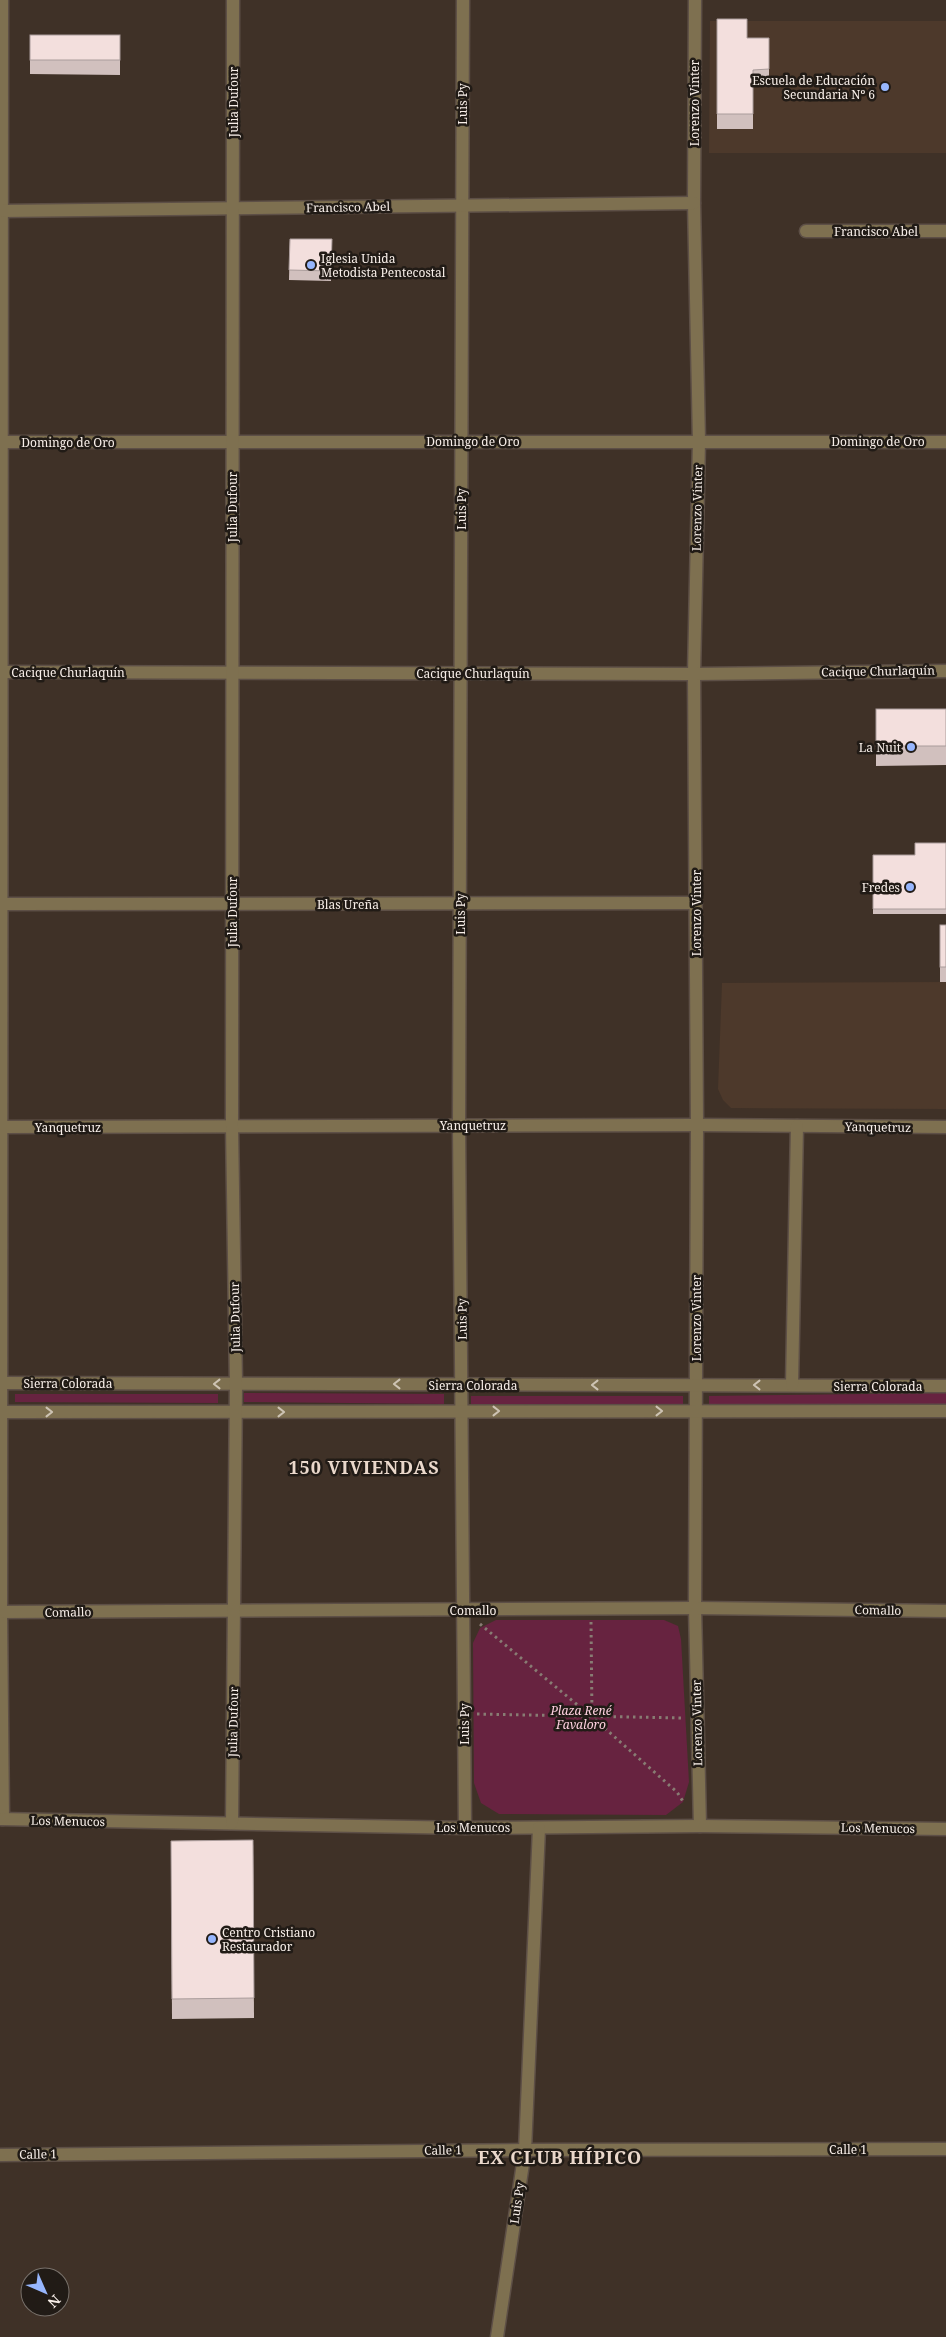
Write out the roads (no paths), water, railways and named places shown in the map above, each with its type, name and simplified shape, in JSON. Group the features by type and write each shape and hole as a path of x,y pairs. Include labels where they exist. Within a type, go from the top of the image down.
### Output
{"street":[{"path":"2,0 0,672 2,1819"},
{"name":"Julia Dufour","path":"232,1824 236,1412 232,1126 231,673 233,0"},
{"name":"Luis Py","path":"463,0 459,1126 463,1384 465,1828"},
{"name":"Lorenzo Vinter","path":"695,0 694,203 699,441 694,674 697,1125 695,1608 696,1718 700,1826"},
{"name":"Francisco Abel","path":"1,212 694,203"},
{"name":"Francisco Abel","path":"806,232 946,231"},
{"name":"Domingo de Oro","path":"1,442 946,442"},
{"name":"Cacique Churlaquín","path":"0,672 694,674 946,670"},
{"name":"Blas Ureña","path":"1,904 696,903"},
{"name":"Yanquetruz","path":"1,1127 697,1125 946,1127"},
{"path":"792,1386 797,1126"},
{"name":"Sierra Colorada","path":"1,1383 946,1386"},
{"name":"Sierra Colorada","path":"0,1412 946,1411"},
{"name":"Comallo","path":"1,1612 695,1608 946,1611"},
{"name":"Los Menucos","path":"2,1819 465,1828 700,1826 946,1829"},
{"name":"Luis Py","path":"497,2337 525,2150 539,1828"},
{"name":"Calle 1","path":"0,2155 525,2150 946,2149"}],"place":[{"name":"Escuela de Educación Secundaria Nº 6","path":"885,87"},
{"name":"Iglesia Unida Metodista Pentecostal","path":"311,265"},
{"name":"La Nuit","path":"911,747"},
{"name":"Fredes","path":"910,887"},
{"name":"Centro Cristiano Restaurador","path":"212,1939"}],"district":[{"name":"150 VIVIENDAS","path":"364,1467"},
{"name":"EX CLUB HÍPICO","path":"560,2157"}],"park label":[{"name":"Plaza René Favaloro","path":"581,1717"}]}
